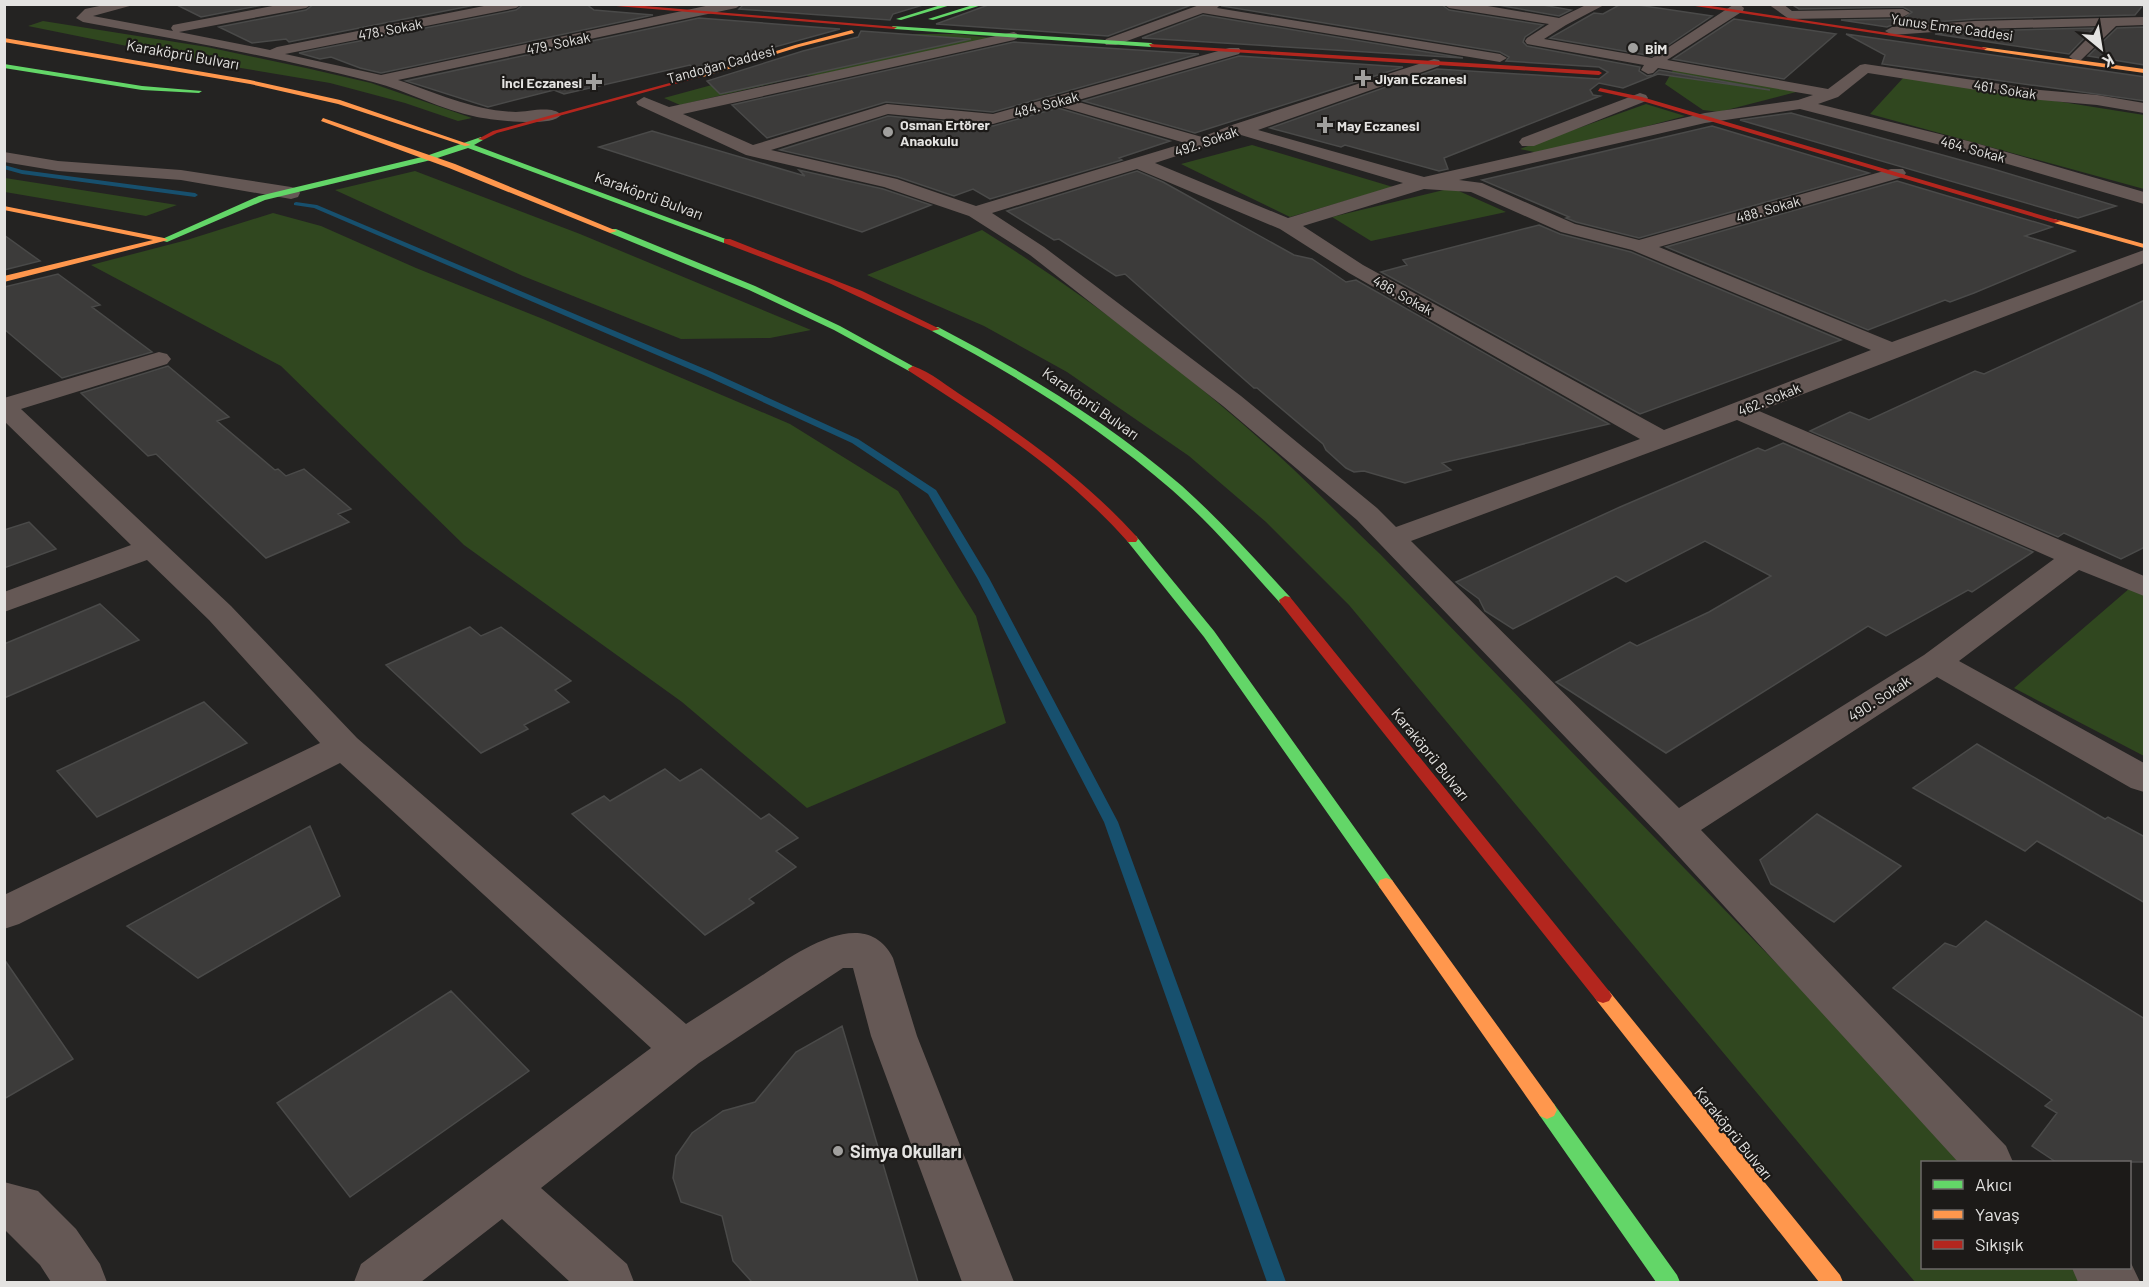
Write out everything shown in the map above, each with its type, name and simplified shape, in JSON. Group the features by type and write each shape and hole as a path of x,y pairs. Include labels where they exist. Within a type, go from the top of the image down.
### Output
{"main road":[{"path":"594,4 1014,36 1605,74"},
{"name":"Tandoğan Caddesi","path":"4,279 164,240 262,198 291,193 428,158 467,146 495,132 952,4"},
{"name":"Tandoğan Caddesi","path":"467,146 509,141 656,107 765,69 983,4"},
{"name":"Yunus Emre Caddesi","path":"1684,4 2145,71"},
{"path":"1719,4 1735,10 1789,15 2074,59 2145,65"},
{"path":"4,29 142,55 186,71"},
{"name":"Karaköprü Bulvarı","path":"4,40 186,71 340,102 467,146 804,270 894,307 1043,388 1097,424 1146,462 1208,517 1299,615 1832,1282"},
{"name":"Karaköprü Bulvarı","path":"4,55 215,91 142,88 4,66"},
{"path":"1487,66 1600,90 1641,89 1705,118 2145,246"},
{"path":"1582,86 1577,83 1577,77 1605,74"},
{"path":"309,115 452,166 752,288 837,328 908,366 1029,445 1082,485 1128,536 1209,634 1670,1282"},
{"path":"8,212 164,240"}],"street":[{"path":"131,4 90,12 83,18 379,79 477,112 514,117 553,115"},
{"path":"157,32 306,4"},
{"name":"478. Sokak","path":"264,54 516,4"},
{"name":"479. Sokak","path":"379,79 736,4"},
{"path":"1449,4 1560,22"},
{"path":"1487,66 1533,41 1560,22 1600,4"},
{"path":"1774,4 1789,15 1903,13"},
{"path":"1837,4 1855,13"},
{"path":"1111,42 1209,7 1500,58"},
{"path":"1423,183 1641,89 1646,73 1655,62 1735,10"},
{"path":"2040,95 2113,21"},
{"path":"1892,31 1976,25 2056,25 2145,21"},
{"path":"656,107 802,82 1014,36"},
{"path":"1533,41 1832,94"},
{"name":"484. Sokak","path":"752,151 887,109 993,119 1234,51"},
{"path":"1605,74 1655,62"},
{"name":"492. Sokak","path":"976,212 1203,143 1434,63"},
{"name":"461. Sokak","path":"1832,94 1865,68 2040,95 2097,99 2145,108"},
{"path":"774,73 834,92"},
{"path":"1287,225 1423,183 1705,118 1800,104 1832,94"},
{"path":"1059,101 1203,143"},
{"path":"866,102 887,109"},
{"name":"464. Sokak","path":"1800,104 1966,146 2145,198"},
{"path":"656,107 752,151 890,183 976,212 1037,251 1232,401 1367,514 1392,538 1676,828 1988,1161"},
{"path":"1238,129 1423,183 1475,187 1568,228 1639,246 1892,350"},
{"path":"4,157 58,166 181,175 291,193"},
{"name":"486. Sokak","path":"1139,163 1287,225 1356,269 1662,440"},
{"name":"488. Sokak","path":"1639,246 1897,172"},
{"name":"462. Sokak","path":"1392,538 1662,440 1892,350 2145,256"},
{"path":"159,359 4,406 47,450 220,613 344,746 683,1049"},
{"path":"1738,411 2145,587"},
{"path":"4,603 152,548"},
{"name":"490. Sokak","path":"1676,828 1936,662 2075,558"},
{"path":"1936,662 2145,780"},
{"path":"4,913 344,746"},
{"path":"380,1282 683,1049 832,953 855,949 872,958 894,1036 988,1282"},
{"path":"504,1187 608,1282"},
{"path":"4,1205 20,1208 58,1247 81,1282"},
{"path":"2099,1269 2114,1282"}],"green space":[{"path":"43,21 207,47 306,68 371,83 472,118 458,121 405,103 330,83 211,63 28,26"},
{"path":"905,34 955,34 995,38 818,75 808,76 783,68"},
{"path":"1673,70 1800,91 1719,112 1703,110 1665,84"},
{"path":"756,73 782,81 680,105 664,98"},
{"path":"1904,77 2144,115 2144,189 1870,114"},
{"path":"1646,104 1685,116 1543,154 1520,149"},
{"path":"1252,145 1393,187 1290,217 1181,164"},
{"path":"415,171 580,234 811,330 770,338 681,339 523,276 335,190"},
{"path":"5,178 177,205 146,216 5,192"},
{"path":"1452,188 1506,212 1371,241 1332,217"},
{"path":"273,213 321,226 790,424 898,491 976,616 1006,723 807,808 682,702 464,545 281,366 91,265 187,240"},
{"path":"982,230 1098,308 1172,365 1292,468 1380,554 1968,1161 1921,1161 1921,1269 2072,1269 2085,1282 1915,1282 1349,605 1266,522 1189,456 1067,372 984,326 867,275"},
{"path":"2130,588 2144,595 2144,756 2014,688"}],"building":[{"path":"175,4 268,4 201,17"},
{"path":"314,4 480,4 289,42 286,39 252,43 219,27 306,10"},
{"path":"524,4 586,4 594,10 653,15 381,73 331,57 320,59 299,53 516,10"},
{"path":"744,4 926,4 893,14 890,20 739,9"},
{"path":"991,4 1194,4 1108,36 936,24"},
{"path":"1223,4 1441,4 1449,10 1543,25 1525,37 1523,42 1527,46 1640,67 1639,71 1647,76 1659,70 1770,90 1658,74 1623,88 1599,83 1590,90 1593,95 1600,96 1444,158 1448,169 1439,171 1345,145 1341,147 1270,128 1437,69 1599,79 1608,72 1599,67 1506,61 1509,57 1500,52 1222,6"},
{"path":"1492,4 1537,4 1571,10 1559,16"},
{"path":"1621,4 1712,16 1652,56 1550,38 1594,13 1603,14"},
{"path":"1791,4 2144,4 2135,15 1975,19 1887,27 1841,20 1903,19 1912,12 1903,7 1799,9"},
{"path":"1203,15 1463,58 1142,38"},
{"path":"699,18 840,29 695,69 690,65 564,94 554,90 488,107 406,81"},
{"path":"1734,19 1836,34 1784,79 1673,59"},
{"path":"2145,27 2145,65 2088,56 2117,28"},
{"path":"2094,28 2069,54 1935,34 1975,31"},
{"path":"861,31 971,39 720,94 707,81 803,51 858,37"},
{"path":"1846,34 2145,77 2145,101 1882,64 1885,55"},
{"path":"1014,42 1199,54 993,112 886,102 767,138 732,105"},
{"path":"1239,56 1403,67 1195,133 1083,101"},
{"path":"1058,108 1170,141 1119,158 1122,160 990,199 973,189 954,196 898,177 780,150 888,116 993,126"},
{"path":"1791,113 2116,206 2078,218 1740,120"},
{"path":"1712,126 1869,173 1639,238 1576,222 1482,180"},
{"path":"652,131 805,176 799,170 883,189 931,205 862,232 599,147"},
{"path":"1137,171 1163,182 1294,255 1312,259 1346,282 1356,280 1609,424 1442,463 1451,470 1405,483 1364,471 1354,472 1346,468 1326,450 1323,444 1257,388 1254,388 1125,274 1116,276 1059,239 1054,240 1007,211"},
{"path":"1897,181 2052,227 2025,236 2075,251 1974,293 1950,302 1945,300 1868,330 1666,247"},
{"path":"1539,225 1560,234 1631,252 1841,340 1640,414 1381,272 1407,265 1403,260"},
{"path":"4,235 40,261 4,270"},
{"path":"58,274 100,305 92,307 152,352 62,378 4,329 4,287"},
{"path":"2145,300 2145,547 2121,559 2064,533 2058,537 1810,431 1850,412 1869,420 1975,371 1984,374"},
{"path":"168,366 229,417 217,421 275,470 278,469 286,476 304,469 351,509 338,514 349,522 266,558 156,454 148,456 81,393"},
{"path":"1783,443 2033,552 1972,592 1968,590 1886,636 1868,626 1666,753 1556,682 1630,642 1637,646 1709,612 1771,576 1705,541 1626,582 1616,576 1513,629 1485,611 1479,599 1456,582 1620,507 1758,448 1765,451"},
{"path":"29,522 56,549 4,568 4,530"},
{"path":"100,604 139,640 4,698 4,644"},
{"path":"470,627 481,636 501,627 571,681 555,690 569,702 524,725 528,729 481,753 386,665"},
{"path":"204,702 247,743 97,817 57,771"},
{"path":"1977,744 2105,819 2108,817 2145,837 2145,903 2037,841 2025,851 1913,788"},
{"path":"665,769 680,781 701,769 761,819 769,814 798,838 776,851 796,867 749,899 754,903 705,935 572,814 604,796 610,801"},
{"path":"1817,814 1901,866 1834,922 1771,884 1760,860"},
{"path":"310,826 340,896 198,978 127,926"},
{"path":"1986,921 2145,1019 2145,1162 2054,1161 2032,1146 2057,1113 2045,1106 2052,1100 1893,988 1945,943 1956,947"},
{"path":"4,959 73,1059 4,1099"},
{"path":"451,991 529,1071 350,1197 277,1103"},
{"path":"842,1026 918,1282 752,1282 733,1261 722,1216 681,1202 673,1178 676,1156 692,1133 723,1111 755,1102 796,1052"}],"waterway":[{"path":"4,167 22,172 195,195"},
{"path":"296,204 315,206 709,374 855,441 932,492 983,578 1111,822 1277,1282"}],"traffic: fast":[{"path":"899,19 952,4"},
{"path":"931,19 983,4"},
{"path":"894,27 1151,45"},
{"path":"4,66 142,88 199,91"},
{"path":"164,240 262,198 428,158 467,146 481,139"},
{"path":"467,145 727,241"},
{"path":"613,231 752,288 837,328 913,369"},
{"path":"935,329 1044,390 1146,462 1218,527 1285,600"},
{"path":"1132,539 1209,634 1386,884"},
{"path":"1547,1110 1669,1282"}],"traffic: slow":[{"path":"701,76 797,46 852,32"},
{"path":"4,40 250,82 340,102 467,145"},
{"path":"1984,48 2144,71"},
{"path":"323,120 452,166 613,231"},
{"path":"4,208 164,240 4,279"},
{"path":"2057,221 2144,246"},
{"path":"1386,884 1547,1110"},
{"path":"1603,996 1832,1282"}],"traffic: jam":[{"path":"594,4 894,27"},
{"path":"1684,4 1984,48"},
{"path":"1151,45 1599,73"},
{"path":"481,139 495,132 701,76"},
{"path":"1600,90 1640,98 2057,221"},
{"path":"727,241 832,282 935,329"},
{"path":"913,369 1001,426 1057,467 1109,513 1132,539"},
{"path":"1285,600 1603,996"}],"place":[{"name":"BİM","path":"1633,48"},
{"name":"Jiyan Eczanesi","path":"1363,78"},
{"name":"İnci Eczanesi","path":"594,82"},
{"name":"May Eczanesi","path":"1325,125"},
{"name":"Osman Ertörer Anaokulu","path":"888,132"},
{"name":"Simya Okulları","path":"838,1151"}]}
